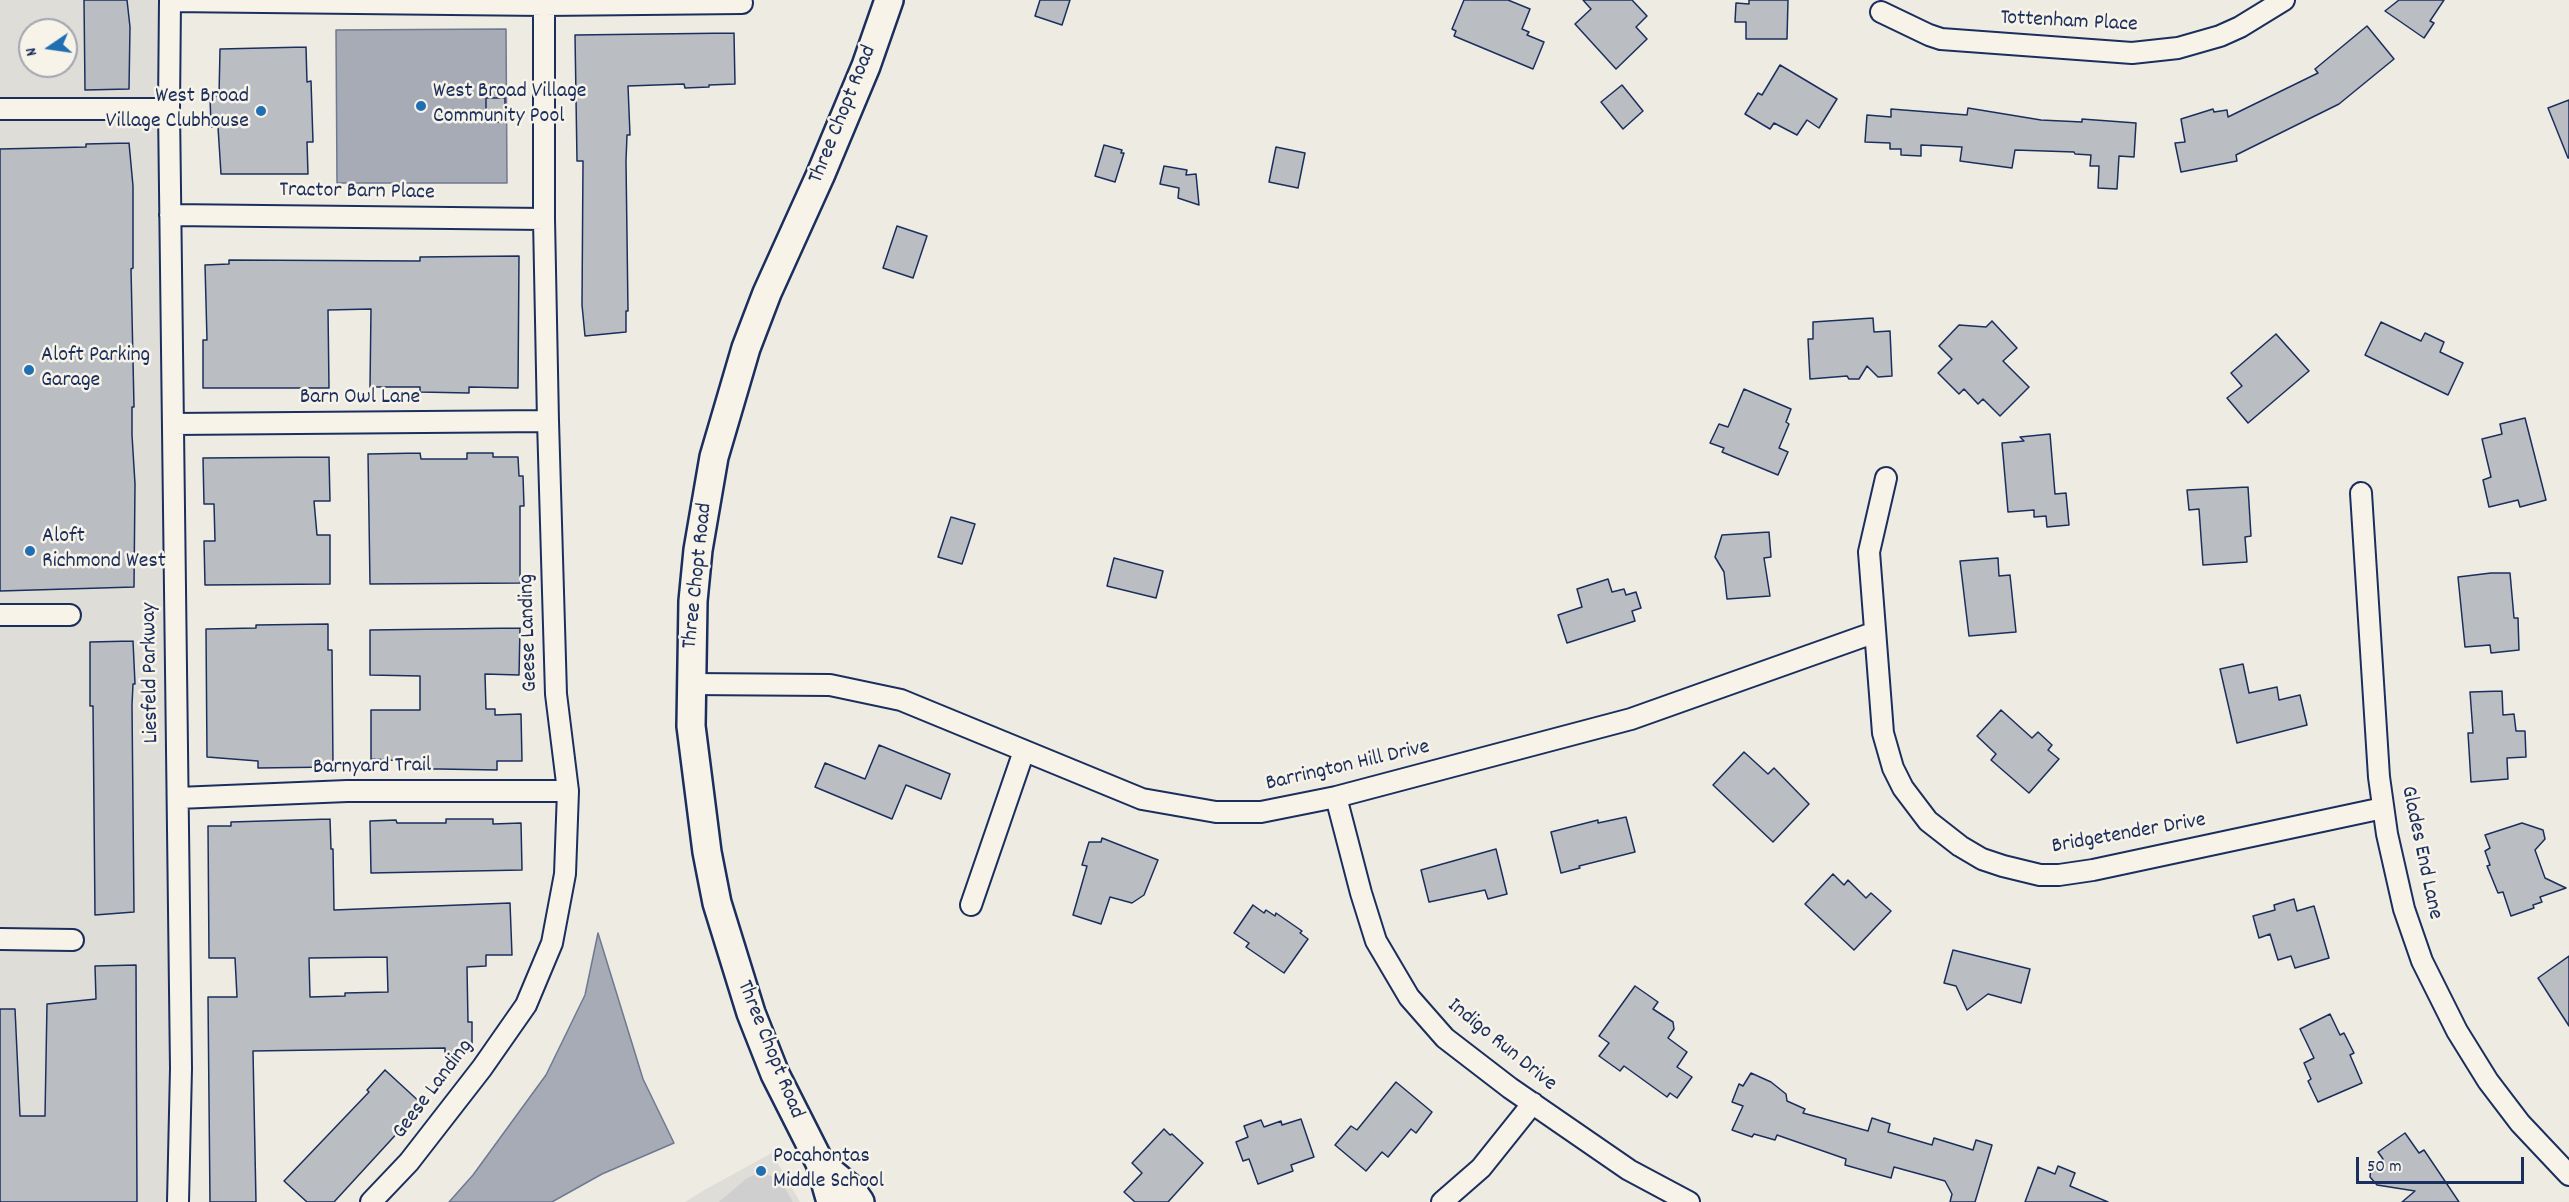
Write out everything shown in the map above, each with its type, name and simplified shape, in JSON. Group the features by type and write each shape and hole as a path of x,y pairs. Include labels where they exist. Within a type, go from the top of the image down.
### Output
{"main road":[{"name":"Three Chopt Road","path":"831,1202 820,1163 776,1074 750,1013 730,949 707,852 695,767 690,684 698,550 714,458 746,348 766,293 820,176 866,66 889,0"},
{"name":"Three Chopt Road","path":"820,1163 851,1189 860,1202"}],"street":[{"path":"170,0 742,3"},
{"name":"Liesfeld Parkway","path":"170,0 170,215 181,1068 178,1202"},
{"name":"Tottenham Place","path":"1881,12 1941,39 2132,53 2178,48 2220,36 2240,27 2284,0"},
{"name":"Geese Landing","path":"371,1202 409,1162 526,1005 552,943 565,874 568,791 556,694 548,421 544,219 544,3"},
{"path":"0,109 169,109"},
{"name":"Tractor Barn Place","path":"170,215 544,219"},
{"name":"Barn Owl Lane","path":"173,424 548,421"},
{"name":"Bridgetender Drive","path":"1886,478 1869,552 1873,633 1883,733 1893,768 1903,788 1915,805 1942,833 1982,859 2040,875 2093,870 2383,808"},
{"name":"Glades End Lane","path":"2361,493 2379,777 2386,834 2404,909 2421,958 2442,1004 2488,1081 2520,1123 2569,1175"},
{"path":"0,615 70,615"},
{"name":"Barrington Hill Drive","path":"690,684 830,685 902,700 1142,799 1216,812 1261,812 1303,806 1631,719 1873,633"},
{"path":"971,905 1024,751"},
{"name":"Barnyard Trail","path":"178,798 347,791 568,791"},
{"name":"Indigo Run Drive","path":"1336,797 1376,942 1409,997 1445,1038 1533,1103 1629,1170 1689,1202"},
{"path":"0,939 73,940"},
{"path":"1442,1202 1481,1168 1533,1103"}],"shaded area":[{"path":"0,0 170,0 172,1202 0,1202"},
{"name":"West Broad Village Community Pool","path":"506,29 507,183 337,183 336,30"},
{"path":"598,933 643,1079 674,1143 602,1174 552,1202 449,1202 473,1175 546,1075 585,995"},
{"name":"Pocahontas Middle School","path":"772,1153 800,1202 685,1202 706,1189"},
{"path":"763,1174 771,1176 784,1187 793,1202 719,1202 746,1179"}],"building":[{"path":"84,0 127,0 130,27 129,89 85,90"},
{"path":"1040,0 1070,0 1062,25 1035,16"},
{"path":"1464,0 1508,0 1530,9 1522,29 1529,32 1527,35 1544,42 1533,69 1454,36 1456,31 1452,29"},
{"path":"1583,0 1632,0 1647,16 1636,27 1647,39 1616,69 1575,24 1591,9"},
{"path":"1749,0 1788,0 1787,39 1746,39 1746,22 1735,22 1736,3 1749,4"},
{"path":"2399,0 2444,0 2430,21 2434,23 2424,38 2385,11"},
{"path":"2367,26 2394,59 2339,104 2236,155 2237,161 2181,172 2175,143 2185,142 2181,119 2213,109 2214,112 2227,110 2228,117 2318,73 2315,69"},
{"path":"734,33 735,84 685,88 684,84 628,86 630,135 627,135 626,161 628,311 626,311 626,332 585,336 582,305 583,161 577,161 575,35"},
{"name":"West Broad Village Clubhouse","path":"306,47 307,82 311,81 313,142 307,142 308,174 221,174 218,127 211,127 210,96 219,96 220,49"},
{"path":"1780,65 1837,99 1819,128 1807,120 1797,135 1774,123 1770,129 1745,114 1758,93 1762,95"},
{"path":"1622,85 1643,111 1623,129 1601,102"},
{"path":"486,98 505,98 505,122 486,122"},
{"path":"2569,100 2569,158 2568,158 2548,108"},
{"path":"1968,108 2041,120 2082,122 2082,119 2136,123 2134,157 2119,156 2117,189 2098,188 2099,166 2090,166 2091,155 2074,152 2015,150 2012,168 1960,161 1962,147 1921,145 1921,156 1901,155 1901,149 1890,149 1890,143 1865,142 1867,115 1891,117 1891,109 1967,115"},
{"path":"129,143 133,186 133,268 131,269 134,407 132,407 132,435 135,484 134,587 0,591 0,149 86,147 86,144"},
{"path":"1104,145 1122,150 1121,153 1124,153 1115,182 1095,176"},
{"path":"1276,147 1305,153 1298,188 1269,182"},
{"path":"1164,166 1187,170 1186,175 1196,174 1199,205 1178,198 1179,188 1160,184"},
{"path":"897,226 927,236 913,278 883,268"},
{"path":"519,256 518,388 469,387 469,393 420,392 420,387 370,387 371,309 328,310 329,388 203,388 203,340 207,340 205,265 229,264 229,260 420,261 420,257"},
{"path":"1873,318 1874,332 1890,331 1892,376 1878,377 1867,366 1859,379 1849,379 1847,376 1810,379 1808,339 1813,339 1813,322"},
{"path":"1992,321 2017,348 2003,361 2029,387 2000,416 1983,399 1978,404 1964,389 1959,394 1938,373 1952,359 1939,346 1959,325 1986,327"},
{"path":"2381,322 2421,341 2425,333 2444,342 2440,352 2463,363 2448,395 2365,355"},
{"path":"2276,334 2309,371 2248,423 2227,398 2242,386 2231,373"},
{"path":"1744,389 1791,409 1786,422 1789,424 1779,448 1788,452 1778,475 1722,452 1724,448 1710,443 1719,424 1728,427"},
{"path":"2525,418 2546,500 2520,507 2518,500 2489,507 2483,480 2491,477 2482,439 2502,434 2500,424"},
{"path":"2050,434 2055,494 2066,493 2069,525 2047,527 2046,516 2034,517 2034,510 2008,512 2002,443 2024,441 2020,437"},
{"path":"420,453 421,459 467,459 467,453 493,453 493,457 518,457 519,476 523,476 524,506 520,506 520,583 370,584 368,454"},
{"path":"329,457 330,501 314,501 317,535 330,535 330,584 205,585 204,541 215,541 214,504 204,504 203,458"},
{"path":"2248,487 2251,536 2245,537 2247,562 2203,565 2199,509 2189,510 2187,490"},
{"path":"951,517 975,524 962,564 938,557"},
{"path":"1769,532 1771,557 1764,558 1770,596 1727,599 1724,572 1715,557 1722,535"},
{"path":"1114,558 1163,571 1156,598 1107,586"},
{"path":"1998,558 1999,576 2010,575 2016,632 1969,636 1960,561"},
{"path":"2510,573 2514,618 2518,618 2519,650 2491,653 2490,645 2465,647 2458,577"},
{"path":"1608,579 1612,592 1624,589 1626,595 1636,592 1641,608 1632,611 1635,621 1567,643 1558,615 1582,607 1577,589"},
{"path":"328,624 328,650 332,650 333,767 258,768 258,761 207,757 206,629 256,628 256,625"},
{"path":"520,628 519,675 485,674 486,709 495,709 495,715 521,714 522,761 497,761 497,770 423,769 423,762 371,759 371,710 420,710 420,676 370,675 370,630"},
{"path":"133,641 135,684 133,684 132,705 134,912 95,915 93,706 90,706 90,642"},
{"path":"2243,664 2249,693 2277,687 2279,700 2300,695 2307,725 2237,743 2220,669"},
{"path":"2502,691 2503,715 2514,714 2516,731 2525,731 2526,757 2507,758 2508,779 2471,782 2468,733 2473,733 2470,692"},
{"path":"2001,710 2032,738 2038,732 2052,745 2048,750 2059,759 2029,793 1991,760 1996,754 1977,736"},
{"path":"879,745 950,774 941,799 906,785 892,819 815,787 825,763 865,779"},
{"path":"1744,752 1768,774 1774,768 1809,804 1773,842 1713,785"},
{"path":"1626,817 1635,852 1579,866 1580,868 1561,873 1551,832 1598,820 1598,823"},
{"path":"330,819 334,910 510,903 512,955 486,955 486,966 467,967 468,1022 472,1022 472,1052 445,1052 445,1048 253,1051 256,1202 210,1202 208,997 237,997 235,958 209,958 208,826 231,826 231,822","holes":["387,957 388,992 310,997 309,958"]},
{"path":"446,819 493,819 493,824 521,823 522,870 371,873 370,821 446,823"},
{"path":"2522,823 2543,830 2545,839 2535,850 2545,878 2566,888 2540,897 2542,902 2533,905 2534,908 2511,916 2503,892 2498,893 2487,866 2490,865 2485,851 2490,848 2485,835"},
{"path":"1102,838 1158,860 1144,895 1132,903 1110,897 1101,924 1073,915 1087,866 1082,865 1089,842 1101,842"},
{"path":"1496,849 1507,894 1488,899 1485,890 1429,902 1421,870"},
{"path":"1833,874 1844,885 1848,880 1866,898 1871,893 1891,911 1854,950 1805,904"},
{"path":"2294,899 2297,911 2314,906 2329,958 2295,968 2291,956 2278,960 2270,934 2259,938 2253,916 2275,910 2274,905"},
{"path":"1253,905 1264,913 1266,910 1275,916 1276,913 1302,931 1300,933 1308,939 1284,973 1246,947 1249,943 1234,933"},
{"path":"1953,950 2030,969 2021,1003 1988,994 1967,1010 1956,986 1944,983"},
{"path":"2569,956 2569,1026 2538,978"},
{"path":"136,965 137,1202 0,1202 0,1009 15,1009 20,1116 45,1116 47,1004 96,999 95,966"},
{"path":"1635,986 1658,1002 1653,1009 1673,1022 1674,1029 1668,1038 1687,1052 1677,1067 1692,1077 1677,1098 1670,1093 1667,1097 1624,1066 1620,1071 1599,1056 1609,1043 1599,1036"},
{"path":"2330,1014 2340,1035 2344,1033 2354,1053 2350,1055 2362,1083 2318,1102 2308,1081 2311,1079 2304,1063 2314,1058 2300,1029"},
{"path":"385,1070 423,1105 334,1202 307,1202 284,1181 369,1092 367,1090"},
{"path":"1751,1073 1771,1082 1786,1094 1787,1101 1805,1109 1803,1113 1868,1131 1872,1118 1890,1124 1888,1132 1932,1145 1934,1138 1973,1150 1976,1140 1992,1145 1975,1202 1950,1202 1952,1194 1945,1181 1894,1167 1891,1178 1845,1165 1846,1159 1777,1135 1775,1140 1754,1134 1752,1137 1732,1130 1743,1106 1732,1102 1739,1084 1743,1086"},
{"path":"1396,1082 1432,1112 1416,1133 1411,1129 1388,1157 1382,1152 1366,1171 1335,1145 1351,1126 1357,1130"},
{"path":"1301,1119 1314,1157 1291,1165 1293,1171 1258,1184 1249,1159 1243,1161 1236,1142 1248,1137 1244,1126 1261,1120 1264,1127 1281,1121 1282,1125"},
{"path":"1164,1129 1203,1163 1168,1202 1135,1202 1124,1192 1142,1173 1132,1163"},
{"path":"2405,1133 2419,1153 2424,1150 2459,1202 2402,1202 2415,1191 2377,1185 2370,1177 2371,1167 2383,1159 2378,1152"},
{"path":"2058,1166 2075,1173 2070,1186 2108,1202 2025,1202 2038,1167 2055,1174"}],"place":[{"name":"West Broad Village Community Pool","path":"421,106"},
{"name":"West Broad Village Clubhouse","path":"261,111"},
{"name":"Aloft Parking Garage","path":"29,370"},
{"name":"Aloft Richmond West","path":"30,551"},
{"name":"Pocahontas Middle School","path":"761,1171"}]}
